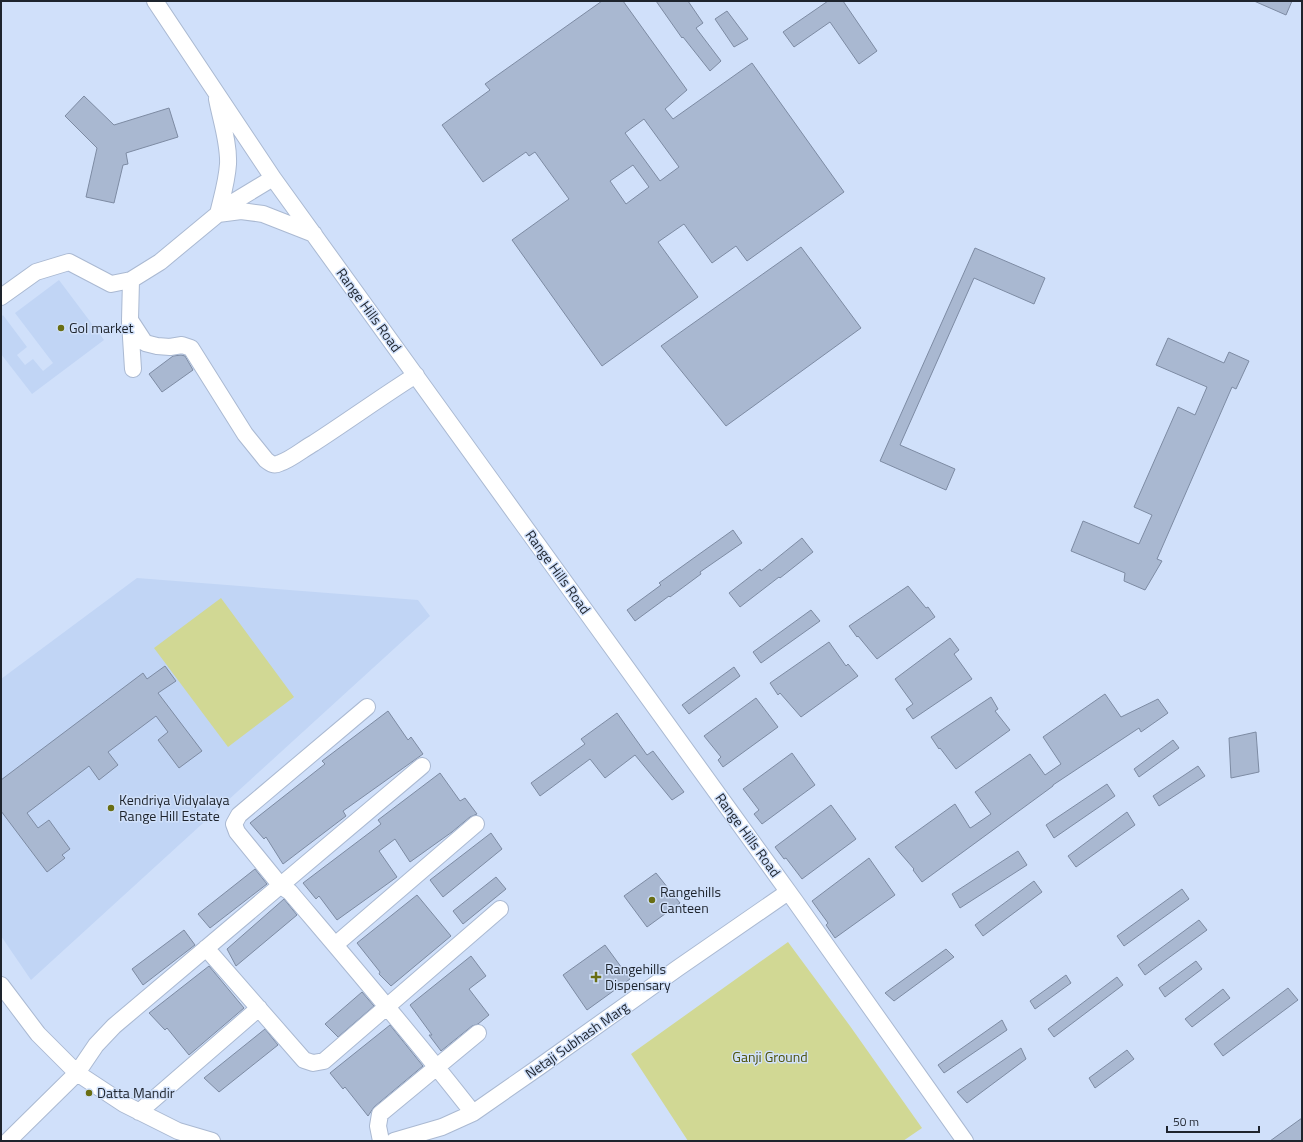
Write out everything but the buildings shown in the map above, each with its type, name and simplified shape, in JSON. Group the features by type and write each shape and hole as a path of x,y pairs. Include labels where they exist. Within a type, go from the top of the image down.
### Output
{"street":[{"name":"Range Hills Road","path":"155,1 273,178 788,892 965,1141"},
{"path":"215,90 228,150 228,164 224,191 218,214"},
{"path":"1,297 36,272 69,262 111,284 131,280 160,262 230,204 273,178"},
{"path":"218,214 241,211 263,214 314,234"},
{"path":"131,280 130,320 133,369"},
{"path":"130,320 145,343 164,346 182,345 191,348 245,434 266,460 275,465 281,463 329,433 382,396 416,375"},
{"path":"367,707 239,815 234,824 237,832 281,886 290,892 335,944 437,1067 473,1113"},
{"path":"8,1141 76,1073 96,1045 114,1026 422,766"},
{"path":"335,944 476,824"},
{"name":"Netaji Subhash Marg","path":"394,1141 442,1127 473,1113 788,892"},
{"path":"206,948 304,1060 313,1063 324,1062 386,1006 500,909"},
{"path":"1,985 38,1034 76,1073 124,1104 178,1132 212,1141"},
{"path":"140,1112 259,1008"},
{"path":"381,1141 378,1126 380,1114 478,1033"}],"shaded area":[{"name":"Gol market","path":"59,280 104,340 32,394 1,354 1,317 3,315 27,347 17,355 25,365 33,359 43,371 53,363 15,313"},
{"name":"Kendriya Vidyalaya Range Hill Estate","path":"137,578 418,600 430,616 31,980 1,936 1,679"}],"green space":[{"path":"221,598 294,697 228,747 154,648"},
{"name":"Ganji Ground","path":"788,942 850,1026 922,1128 903,1141 688,1141 631,1054"}],"place":[{"name":"Gol market","path":"61,328"},
{"name":"Kendriya Vidyalaya Range Hill Estate","path":"111,808"},
{"name":"Rangehills Canteen","path":"652,900"},
{"name":"Rangehills Dispensary","path":"596,977"},
{"name":"Datta Mandir","path":"89,1093"}]}
